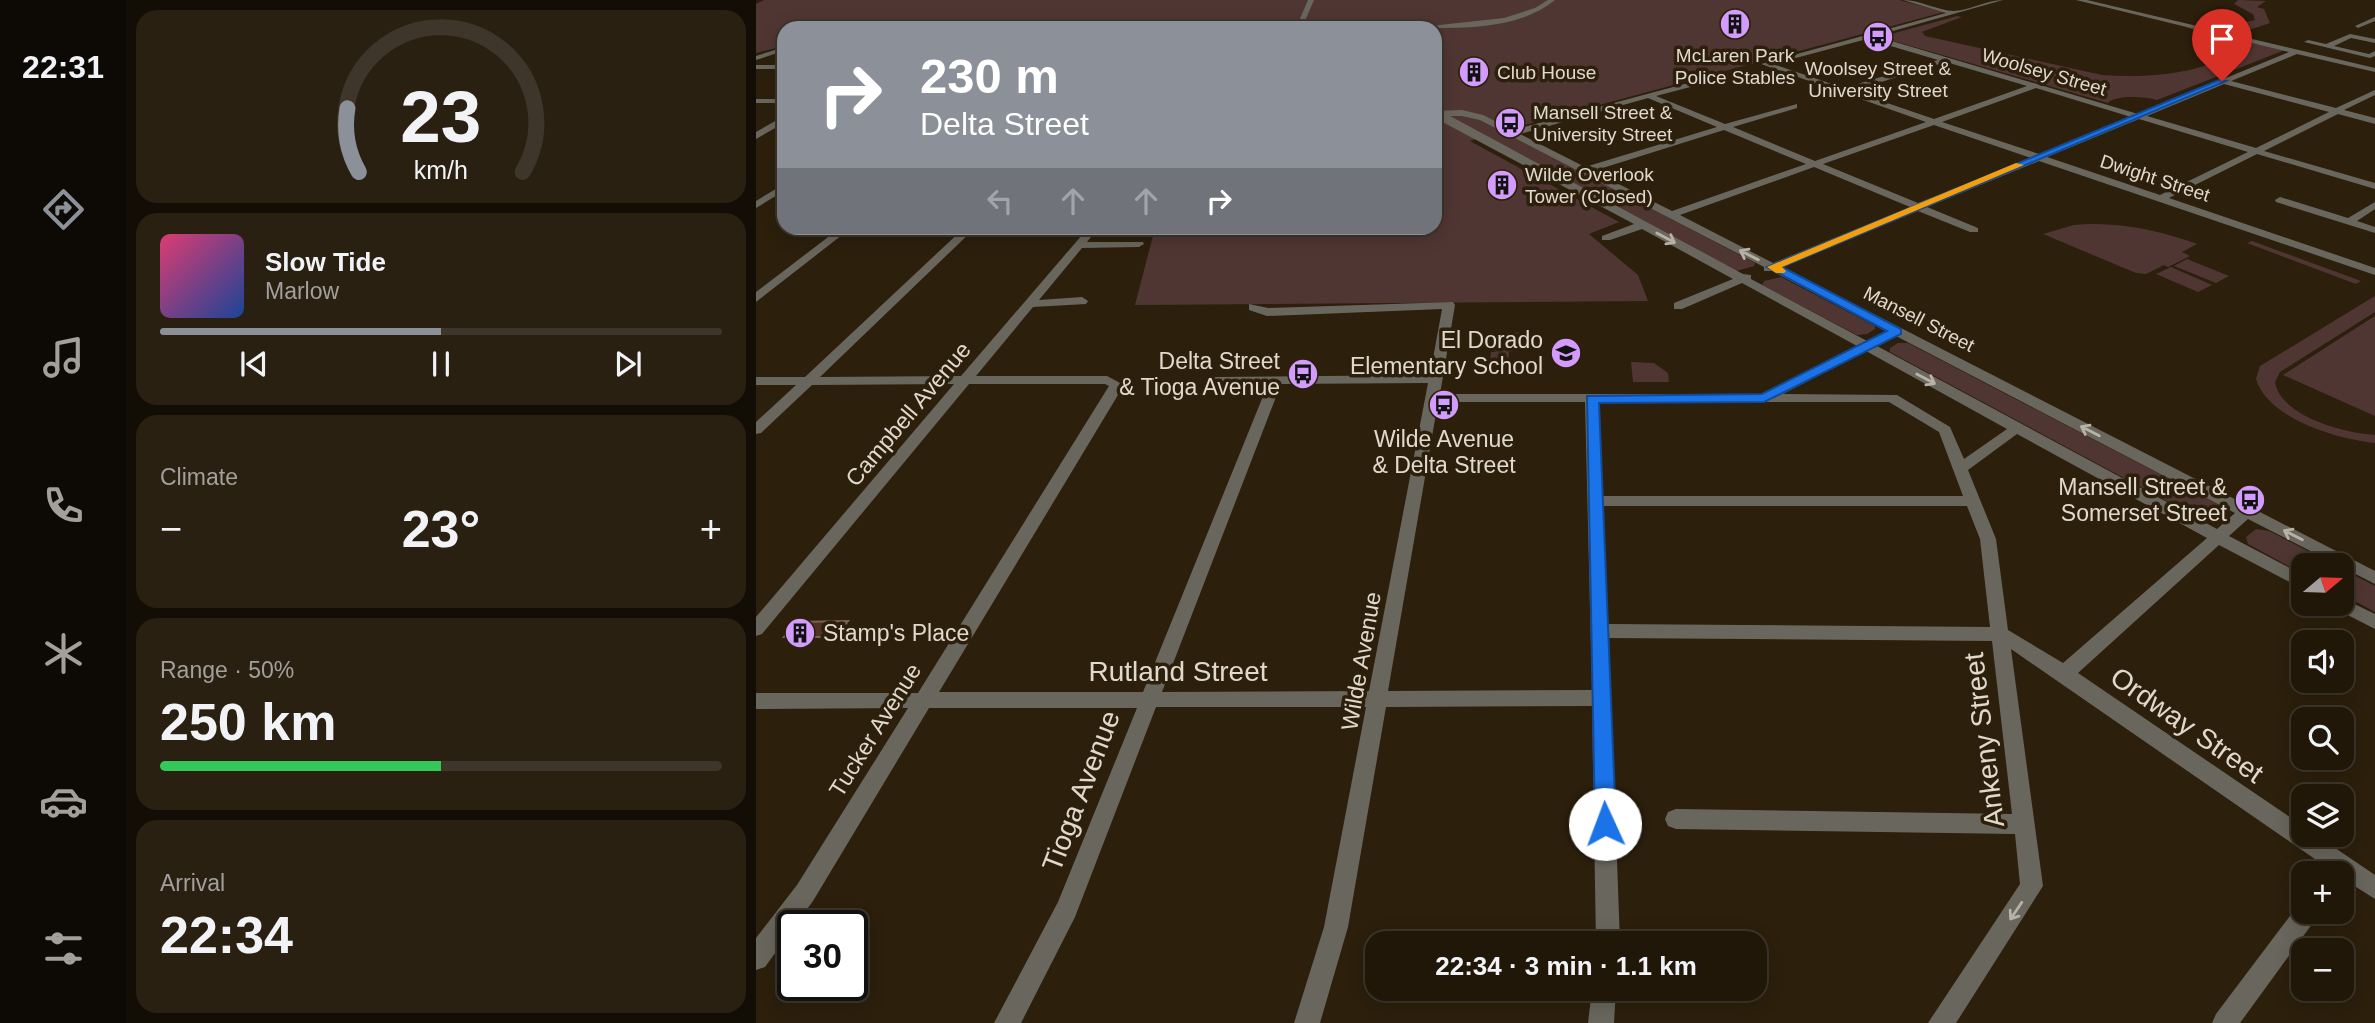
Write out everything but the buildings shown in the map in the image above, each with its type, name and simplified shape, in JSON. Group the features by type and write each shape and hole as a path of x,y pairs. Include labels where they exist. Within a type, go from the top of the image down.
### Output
{"street":[{"path":"1302,21 1311,0"},
{"path":"1442,25 1512,18 1535,11 1552,0"},
{"path":"1906,0 1954,12"},
{"path":"1866,36 2000,0"},
{"path":"2079,0 2375,70"},
{"path":"2375,19 2358,26 2375,30"},
{"name":"Woolsey Street","path":"1866,36 2375,186"},
{"name":"Dwight Street","path":"1866,36 1765,64 2375,272"},
{"path":"2328,46 2350,36 2375,41"},
{"path":"2308,41 2370,55 2375,53"},
{"path":"756,58 777,50"},
{"path":"1678,306 2295,52"},
{"path":"1844,91 1945,60"},
{"path":"756,67 777,67"},
{"path":"1512,133 1718,77"},
{"path":"2222,81 2375,121"},
{"path":"1671,215 2035,86"},
{"path":"2160,199 2375,92"},
{"path":"1649,96 1974,230"},
{"path":"756,101 777,101"},
{"path":"1585,170 1794,106"},
{"name":"Mansell Street","path":"1442,114 1474,114 2375,578"},
{"name":"Mansell Street","path":"1442,117 2291,576"},
{"path":"756,135 777,123"},
{"path":"756,205 777,192"},
{"path":"2280,200 2375,230"},
{"path":"2349,222 2375,205"},
{"path":"1606,238 1642,225"},
{"path":"756,298 837,235"},
{"path":"756,430 963,235"},
{"name":"Campbell Avenue","path":"756,629 1087,235"},
{"path":"1079,245 1139,244"},
{"path":"1030,304 1082,301"},
{"name":"Wilde Avenue","path":"1253,307 1267,312 1450,305 1336,927 1307,1023"},
{"path":"1219,380 1276,380 1592,398 1764,398 1897,331"},
{"path":"756,381 966,380"},
{"name":"Tucker Avenue","path":"756,958 805,893 1117,388 1115,382 966,380"},
{"name":"Tioga Avenue","path":"1007,1023 1067,909 1276,380"},
{"path":"1592,398 1609,931"},
{"name":"Ankeny Street","path":"1764,398 1892,398 1945,430 1988,539 2032,886 1941,1023"},
{"path":"1961,469 2017,428"},
{"path":"1595,502 1973,501"},
{"path":"2064,674 2246,512"},
{"path":"2354,611 2375,622"},
{"path":"1599,631 2001,634"},
{"name":"Ordway Street","path":"2001,634 2064,674 2328,861"},
{"name":"Rutland Street","path":"756,701 1149,698 1378,701 1600,698"},
{"path":"1676,819 2024,824"},
{"name":"Ordway Street","path":"2354,877 2375,888"},
{"path":"2225,1023 2298,924"},
{"path":"1601,1023 1603,1001"}],"shaded area":[{"path":"764,0 1899,0 1944,12 1503,131 1755,263 1754,266 1736,271 1485,136 1470,141 1619,222 1589,234 1638,275 1648,301 1135,305 1153,235 1442,235 1442,21 777,21 777,48 756,53 756,4"},
{"path":"2238,0 2266,1 2257,7 2264,9 2270,23 2234,35 2195,25 2234,25 2255,20 2253,14 2234,4"},
{"path":"1957,16 1962,17 1922,32 1925,36 2102,75 2156,75 2191,70 2240,50 2234,44 2183,26 2285,50 2157,100 2130,97 2111,100 2108,103 1880,37"},
{"path":"2105,224 2137,228 2197,244 2182,252 2190,256 2168,267 2164,265 2146,274 2136,273 2043,234 2074,225"},
{"path":"2252,241 2361,281 2356,284 2247,243"},
{"path":"2187,259 2229,276 2216,283 2174,266"},
{"path":"2171,267 2212,285 2198,292 2156,274"},
{"path":"1781,277 1875,326 1875,329 1867,334 1857,335 1762,285 1764,281"},
{"path":"2375,296 2375,312 2280,372 2275,382 2280,394 2301,414 2332,427 2375,435 2375,443 2324,432 2289,416 2274,405 2263,393 2256,379 2260,366"},
{"path":"2375,316 2375,416 2283,375"},
{"path":"1531,332 1530,345 1509,352 1508,362 1490,362 1491,352 1497,352 1494,351 1496,333"},
{"path":"1898,343 1908,343 2219,505 2224,512 2216,520 2202,520 1890,352 1890,348"},
{"path":"1631,362 1654,363 1668,373 1669,382 1633,382"},
{"path":"2256,529 2269,531 2312,553 2291,553 2291,567 2248,544 2246,537"},
{"path":"2354,575 2375,586 2375,612 2354,601"}],"slow traffic":[{"path":"1780,271 1773,267 2019,165"}],"place":[{"name":"McLaren Park Police Stables","path":"1735,24"},
{"name":"Woolsey Street & University Street","path":"1878,37"},
{"name":"Club House","path":"1474,72"},
{"name":"Mansell Street & University Street","path":"1510,123"},
{"name":"Wilde Overlook Tower (Closed)","path":"1502,185"},
{"name":"El Dorado Elementary School","path":"1566,353"},
{"name":"Delta Street & Tioga Avenue","path":"1303,374"},
{"name":"Wilde Avenue & Delta Street","path":"1444,405"},
{"name":"Mansell Street & Somerset Street","path":"2250,500"},
{"name":"Stamp's Place","path":"800,633"}],"route":[{"path":"1605,824 1592,398 1764,398 1897,331 1773,267 2222,81"}]}
